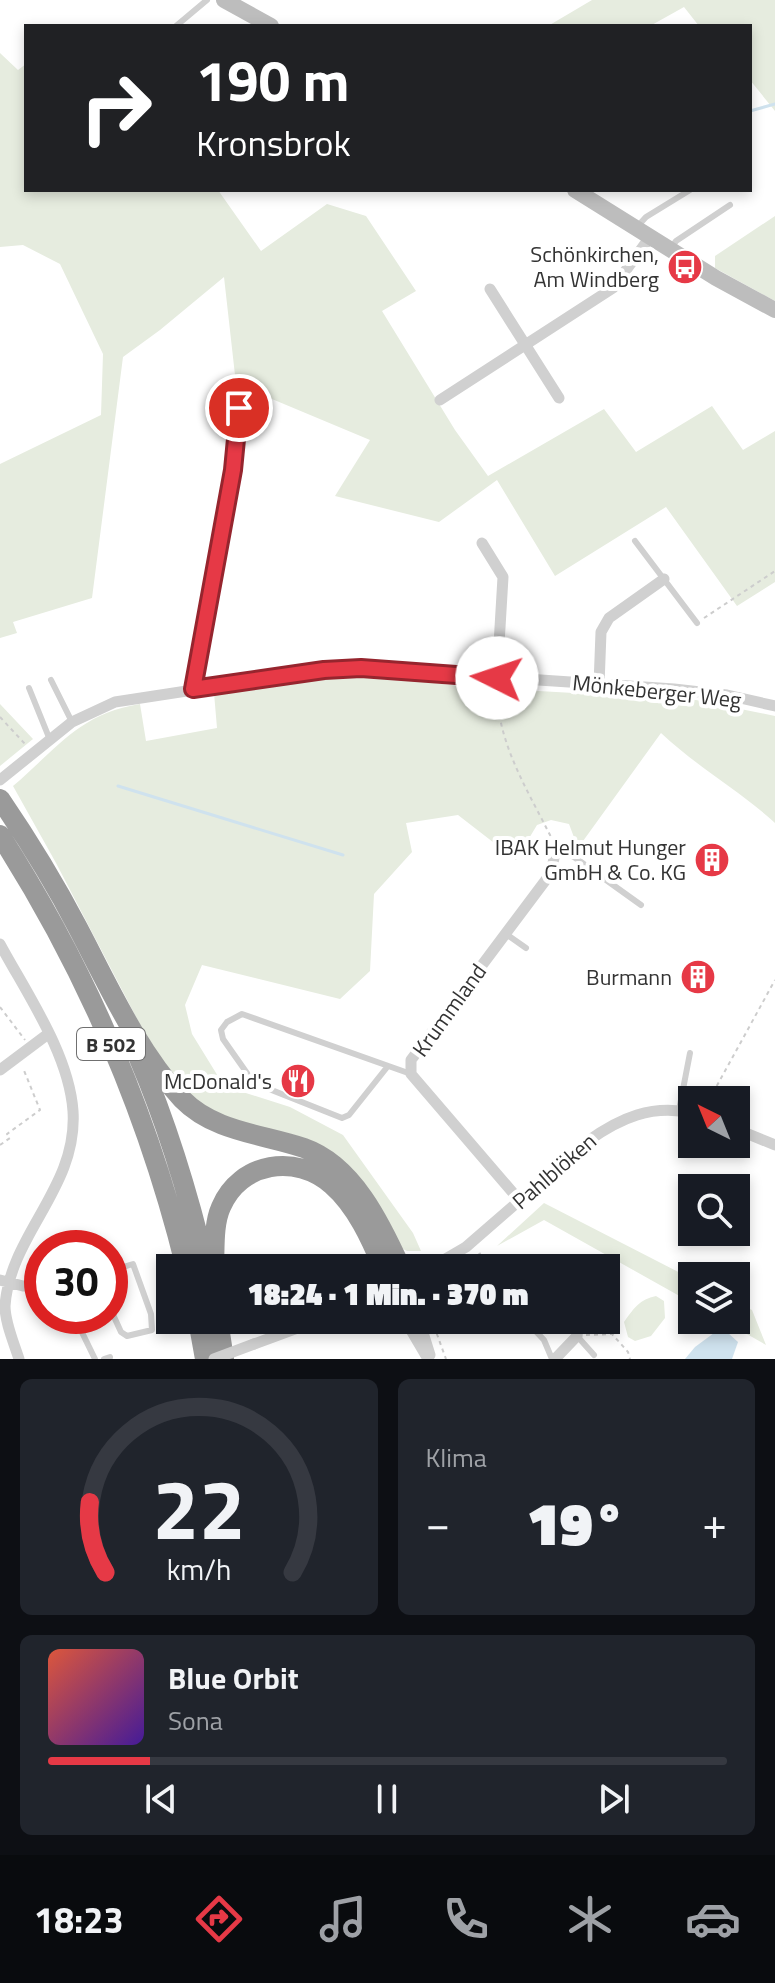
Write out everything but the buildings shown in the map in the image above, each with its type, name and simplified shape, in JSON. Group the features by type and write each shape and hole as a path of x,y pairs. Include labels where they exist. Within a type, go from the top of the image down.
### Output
{"highway":[{"name":"B 502","path":"0,799 37,855 104,979 163,1120 203,1254"},
{"name":"B 502","path":"0,835 62,940 125,1074 144,1126 182,1254"},
{"path":"104,979 155,1066 185,1101 208,1118 235,1129 307,1149 332,1163 361,1196 393,1254"},
{"path":"214,1254 220,1209 234,1185 251,1173 275,1164 301,1167 321,1175 335,1186 369,1236 377,1254"},
{"path":"201,1334 205,1359"},
{"path":"220,1334 224,1359"}],"street":[{"path":"224,0 267,24"},
{"path":"578,192 775,310"},
{"path":"440,400 613,288 643,232"},
{"path":"490,289 559,398"},
{"path":"193,689 233,470 239,408"},
{"path":"482,543 503,577 497,678"},
{"path":"599,685 601,632 604,625 609,618 664,579"},
{"name":"Mönkeberger Weg","path":"5,777 72,722 115,702 324,670 361,668 727,695 775,706"},
{"name":"Krummland","path":"520,1201 411,1074 411,1060 551,873 556,848"},
{"path":"0,944 67,1073 73,1113 69,1155 55,1192 5,1281 5,1308 19,1359"},
{"path":"0,1070 48,1034"},
{"name":"Pahlblöken","path":"454,1254 609,1125 648,1110 678,1110"},
{"path":"750,1135 775,1145"},
{"path":"214,1359 281,1334"},
{"path":"413,1334 430,1359"},
{"path":"423,1334 430,1359"},
{"path":"554,1359 577,1336"}],"lane":[{"path":"178,24 207,0"},
{"path":"643,232 646,217 687,192"},
{"path":"670,249 676,241 730,205"},
{"path":"635,541 697,623"},
{"path":"51,680 72,722"},
{"path":"29,688 50,740"},
{"path":"556,848 574,857 641,905"},
{"path":"506,934 526,948"},
{"path":"388,1066 349,1115 342,1118 254,1083 223,1039 221,1030 227,1022 242,1014 411,1074"},
{"path":"684,1086 690,1053"},
{"path":"124,1334 127,1336 152,1330 151,1314 133,1264 128,1266"},
{"path":"83,1334 95,1359"},
{"path":"538,1334 554,1359"},
{"path":"577,1336 594,1355"}],"path":[{"path":"697,623 775,571"},
{"path":"497,678 498,715 508,748 556,848"},
{"path":"0,717 35,753"},
{"path":"717,1086 775,980"},
{"path":"0,1007 30,1047"},
{"path":"0,1145 10,1138 7,1134 40,1110 19,1056"},
{"path":"436,1334 446,1359"},
{"path":"577,1336 612,1334 628,1352 630,1359"}],"shaded area":[{"path":"592,0 775,0 775,111 752,82 752,24 697,24 684,7 654,24 551,24"},
{"path":"0,53 18,70 24,66 24,192 219,192 261,251 327,204 366,216 416,291 382,311 455,430 488,476 604,409 636,452 712,406 743,450 775,431 775,582 737,606 666,507 555,576 497,480 439,522 335,496 370,440 236,384 224,277 123,357 92,598 13,622 17,633 0,638 0,464 101,415 103,354 60,264 23,245 0,247"},
{"path":"775,216 775,301 715,268 715,256"},
{"path":"366,675 468,687 696,700 775,716 775,823 661,733 578,848 569,824 551,820 537,825 516,860 458,815 406,823 412,852 374,894 370,971 340,999 202,965 185,1005 192,1034 224,1086 290,1107 343,1135 413,1233 421,1251 407,1251 399,1247 326,1148 295,1135 234,1122 210,1113 182,1091 160,1063 13,786 70,735 100,716 119,709 140,704 146,741 217,728 214,693 326,677"},
{"path":"0,704 33,739 0,766"},
{"path":"544,1203 678,1272 678,1295 620,1263 620,1254 605,1254 544,1220 497,1246"},
{"path":"656,1296 664,1301 665,1318 651,1336 635,1341 628,1337 624,1322 641,1302"},
{"path":"750,1309 752,1310 766,1345 747,1334 750,1334"}],"water":[{"path":"713,1334 729,1334 738,1342 732,1359 685,1359"}],"waterway":[{"path":"752,110 775,104"},
{"path":"118,786 343,855"}],"place":[{"name":"Schönkirchen, Am Windberg","path":"685,267"},
{"name":"IBAK Helmut Hunger GmbH & Co. KG","path":"712,860"},
{"name":"Burmann","path":"698,977"},
{"name":"McDonald's","path":"298,1081"}],"route":[{"path":"239,408 233,470 193,689 324,670 361,668 497,678"}]}
